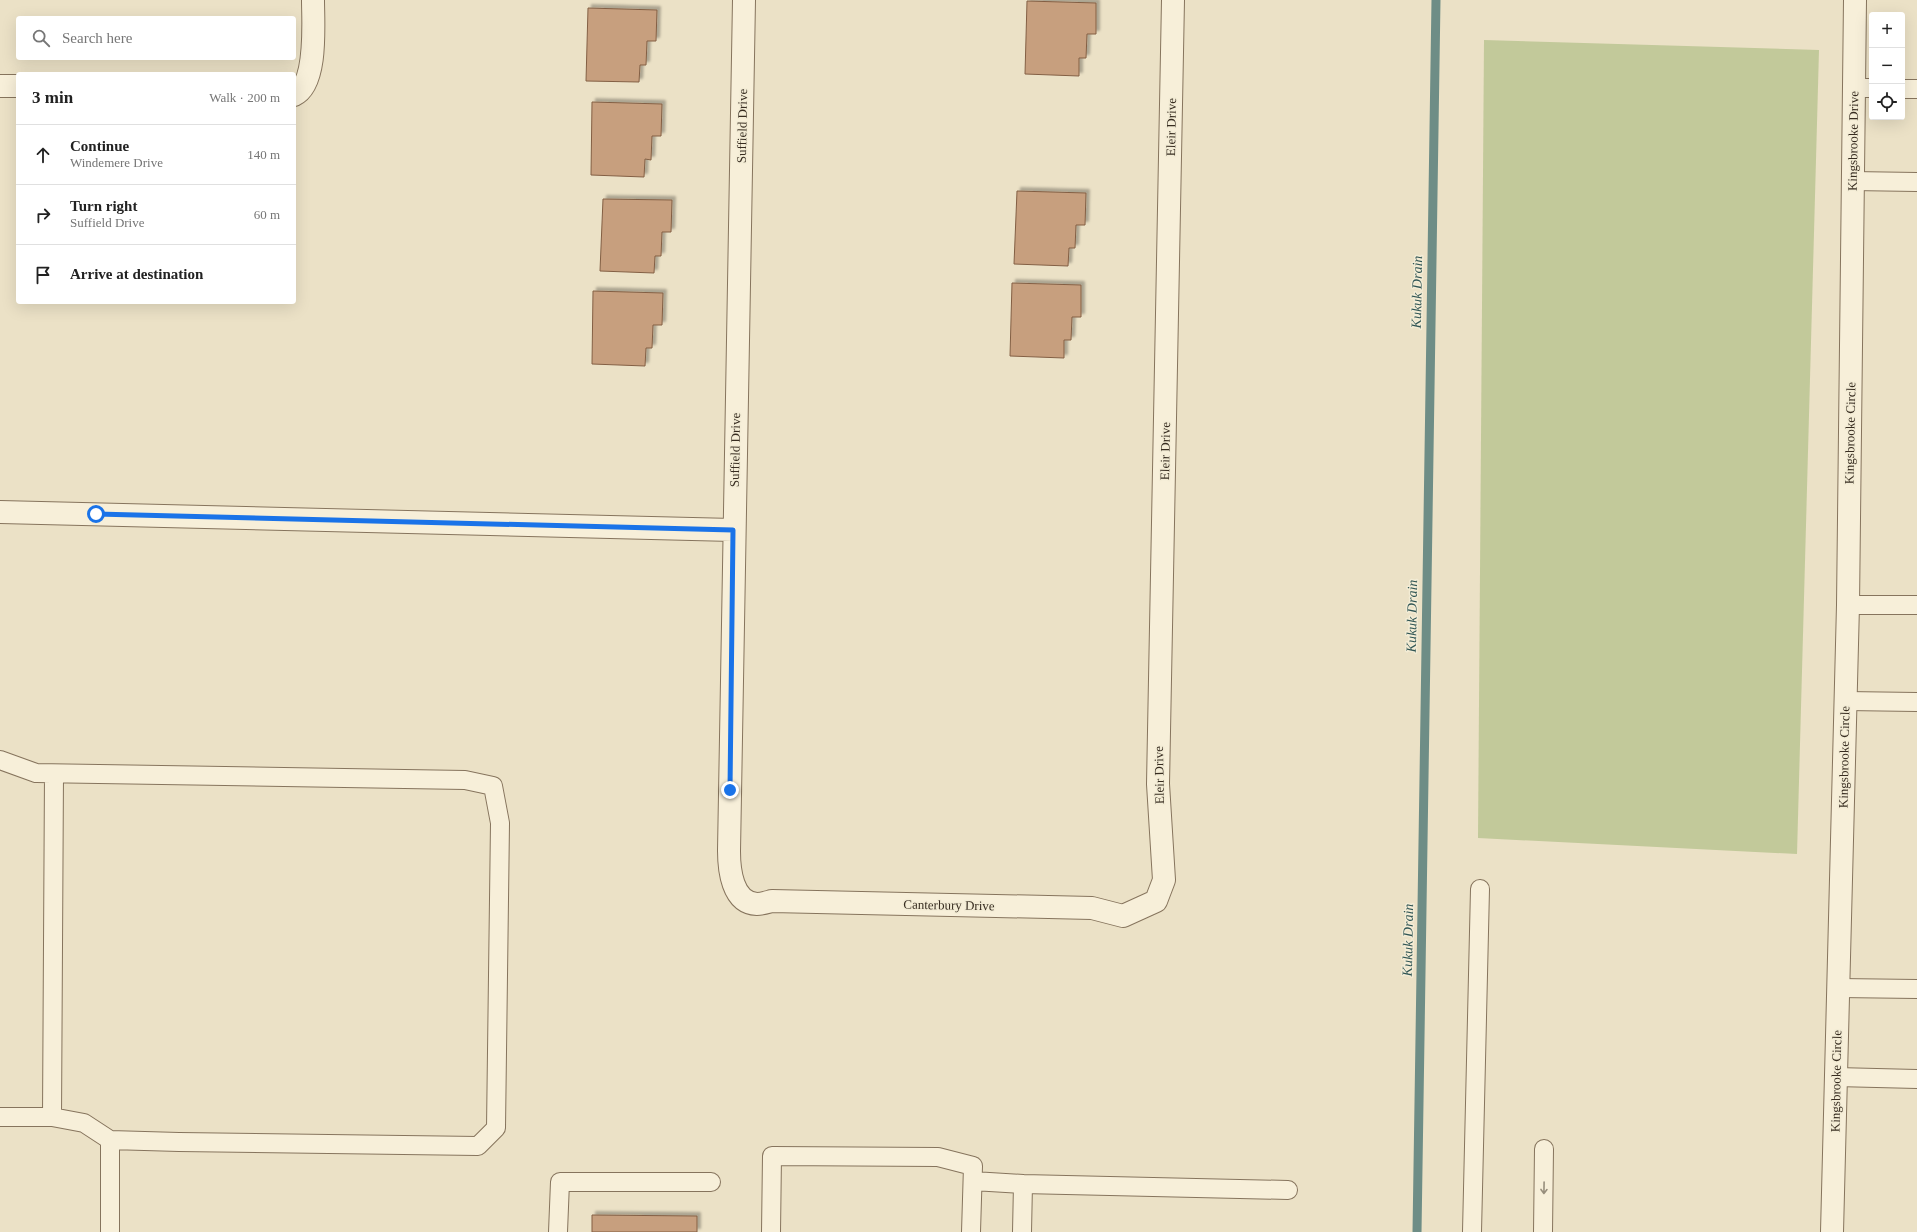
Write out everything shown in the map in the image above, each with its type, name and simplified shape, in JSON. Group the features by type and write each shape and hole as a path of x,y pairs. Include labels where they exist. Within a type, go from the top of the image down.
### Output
{"street":[{"path":"296,94 300,93 309,72 313,42 313,0"},
{"name":"Suffield Drive","path":"740,897 733,882 729,867 729,851 733,530 744,0"},
{"name":"Eleir Drive","path":"1156,902 1164,880 1158,784 1173,0"},
{"name":"Kingsbrooke Drive","path":"1851,282 1852,181 1863,88 1854,0"},
{"path":"0,86 16,86"},
{"name":"Kingsbrooke Circle","path":"1832,1232 1848,605 1851,282"},
{"path":"0,512 733,530"},
{"name":"Canterbury Drive","path":"740,897 756,904 772,901 1092,908 1123,916 1156,902"}],"lane":[{"path":"1905,89 1917,89"},
{"path":"1852,181 1917,182"},
{"path":"1848,605 1917,606"},
{"path":"1846,701 1917,702"},
{"path":"0,760 36,773 54,774 465,780 493,786 500,823 496,1128 478,1146 110,1140 84,1123 52,1117 0,1117"},
{"path":"52,1117 54,774"},
{"path":"1472,1232 1480,889"},
{"path":"1838,988 1917,989"},
{"path":"1836,1078 1917,1079"},
{"path":"110,1140 110,1232"},
{"path":"1543,1232 1544,1149"},
{"path":"771,1232 772,1156 938,1157 973,1166 971,1232"},
{"path":"972,1181 1023,1184 1288,1190"},
{"path":"558,1232 560,1182 711,1182"},
{"path":"1022,1232 1023,1184"}],"green space":[{"path":"1484,40 1819,50 1797,854 1478,838"}],"building":[{"path":"1027,1 1096,3 1096,34 1087,34 1086,58 1079,58 1079,76 1025,74"},
{"path":"588,8 657,10 656,41 647,41 646,65 640,65 639,82 586,81"},
{"path":"592,102 662,104 661,136 652,136 651,160 645,159 644,177 591,175"},
{"path":"1017,191 1086,193 1085,225 1076,225 1075,248 1069,248 1068,266 1014,264"},
{"path":"603,199 672,200 671,232 662,232 661,256 655,256 654,273 600,271"},
{"path":"1012,283 1081,285 1081,317 1072,317 1071,340 1064,340 1064,358 1010,356"},
{"path":"593,291 663,293 662,325 653,325 652,348 646,348 645,366 592,364"},
{"path":"592,1215 697,1216 697,1232 592,1232"}],"waterway":[{"name":"Kukuk Drain","path":"1417,1232 1436,0"}],"route":[{"path":"96,514 733,530 730,790"}]}
